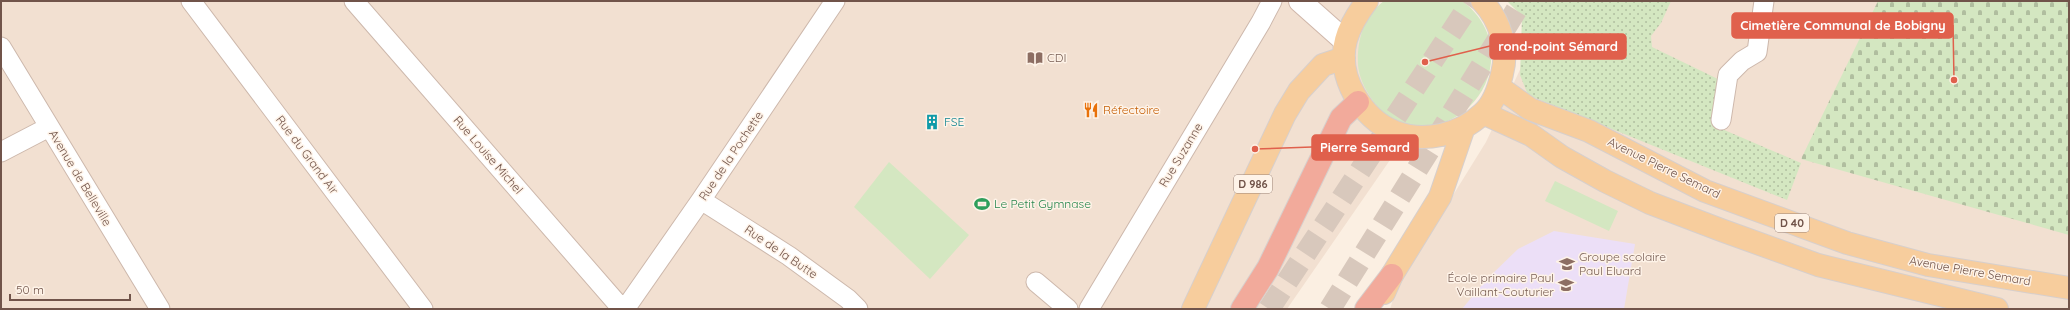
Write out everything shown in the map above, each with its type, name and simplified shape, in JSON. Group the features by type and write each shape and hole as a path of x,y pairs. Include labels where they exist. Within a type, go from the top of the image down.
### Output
{"highway":[{"path":"1242,309 1268,268 1341,118 1358,102"},
{"path":"1366,309 1392,275"}],"main road":[{"path":"1300,1 1345,50"},
{"path":"1367,1 1355,17 1345,50 1348,81 1358,102 1374,120 1395,132 1418,137 1441,136 1464,127 1483,113 1499,87 1504,65 1504,42 1496,21 1482,1"},
{"name":"D 986","path":"1193,309 1285,114 1300,91 1322,65 1345,50"},
{"name":"Avenue Pierre Semard","path":"1499,87 1530,110 1589,131 1705,191 1847,243 1928,265 2069,288"},
{"name":"D 40","path":"1483,113 1531,135 1562,157 1605,181 1650,202 1720,230 1818,264 1997,309"},
{"path":"1378,309 1392,275 1440,197 1464,127"}],"street":[{"name":"Rue du Grand Air","path":"191,1 423,309"},
{"name":"Rue Louise Michel","path":"354,1 624,309"},
{"name":"Rue de la Pochette","path":"624,309 701,200 835,1"},
{"name":"Rue Suzanne","path":"1089,309 1261,22 1272,1"},
{"path":"1721,120 1728,75 1742,61 1757,52 1764,1"},
{"name":"Avenue de Belleville","path":"1,47 160,309"},
{"path":"1,152 49,127"},
{"name":"Rue de la Butte","path":"701,200 789,256 848,299 858,309"},
{"path":"1036,282 1068,309"}],"shaded area":[{"path":"1,1 1368,1 1437,92 1287,309 1,309"},
{"path":"1555,1 2069,1 2069,309 1390,309 1398,284 1486,142 1542,23"},
{"name":"Groupe scolaire Paul Eluard","path":"1554,231 1635,244 1624,309 1462,309 1486,280 1518,249"}],"green space":[{"path":"1384,1 1462,1 1478,16 1490,42 1491,49 1489,74 1479,95 1464,111 1445,122 1424,127 1403,124 1384,113 1368,93 1364,87 1358,65 1360,38 1366,22 1371,14"},
{"path":"1507,1 1671,1 1661,23 1651,36 1652,47 1722,81 1715,126 1801,163 1787,200 1528,95 1520,75 1522,16"},
{"path":"1878,1 2069,1 2069,235 1801,159"},
{"path":"889,162 969,235 930,279 854,207"},
{"path":"1555,181 1618,211 1609,231 1545,201"}],"tunnel":[{"path":"1269,309 1472,1"},
{"path":"1330,309 1522,1"}],"place":[{"name":"CDI","path":"1035,58"},
{"name":"rond-point Sémard","path":"1425,62"},
{"name":"Cimetière Communal de Bobigny","path":"1954,80"},
{"name":"Réfectoire","path":"1091,110"},
{"name":"FSE","path":"932,122"},
{"name":"Pierre Semard","path":"1255,149"},
{"name":"Le Petit Gymnase","path":"982,204"},
{"name":"Groupe scolaire Paul Eluard","path":"1567,264"},
{"name":"École primaire Paul Vaillant-Couturier","path":"1566,285"}]}
